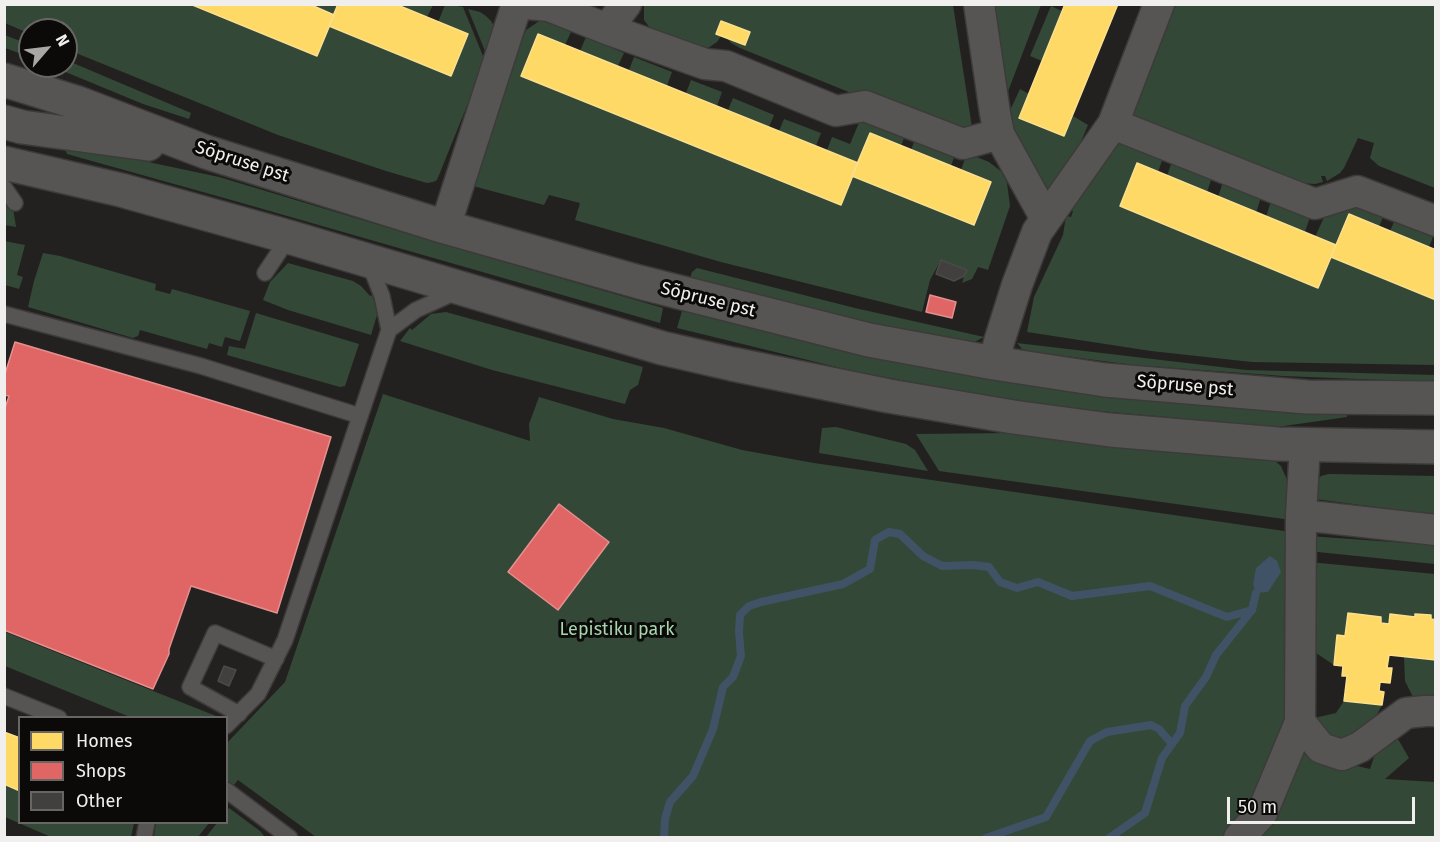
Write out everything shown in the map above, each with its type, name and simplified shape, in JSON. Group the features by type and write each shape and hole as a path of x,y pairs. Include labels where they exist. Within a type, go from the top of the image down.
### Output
{"main road":[{"name":"Sõpruse pst","path":"4,80 78,103 206,152 445,227 639,282 869,340 1105,380 1295,396 1436,398"},
{"path":"4,122 22,127 206,152"},
{"path":"4,163 121,190 289,237 662,348 889,396 1012,417 1110,430 1278,444 1436,447"}],"street":[{"path":"445,227 516,4"},
{"path":"528,4 549,6 705,64 726,66 836,111 865,106 963,144 999,134"},
{"path":"607,29 626,4"},
{"path":"979,4 999,134 1046,219"},
{"path":"994,363 1017,285 1036,232 1113,124 1159,4"},
{"path":"1113,124 1315,204 1357,191 1436,221"},
{"path":"1239,837 1262,813 1300,722 1301,514 1305,445"},
{"path":"1301,514 1436,531"},
{"path":"1300,722 1321,748 1341,755 1360,747 1406,713 1436,711"}],"lane":[{"path":"4,187 15,203"},
{"path":"264,273 289,237"},
{"path":"228,724 258,694 285,640 389,330 382,296 368,260"},
{"path":"389,330 416,310 462,289"},
{"path":"4,314 201,366 360,416"},
{"path":"238,714 190,687 215,633 276,659"},
{"path":"4,696 56,716"},
{"path":"228,791 290,837"}],"green space":[{"path":"644,4 953,5 973,134 918,120 740,48 721,36 708,48 700,50 653,32 644,20"},
{"path":"1191,4 1435,5 1435,188 1379,166 1370,158 1374,143 1358,138 1340,173 1327,181 1325,176 1321,176 1323,182 1315,184 1300,183 1126,114 1170,7"},
{"path":"5,5 190,5 316,56 329,26 451,75 468,34 438,22 445,5 451,5 463,7 485,61 437,180 427,183 278,135 78,54 78,18 18,18 18,29 5,23"},
{"path":"314,5 338,5 334,15"},
{"path":"395,5 433,5 427,17"},
{"path":"986,5 1041,5 1007,94"},
{"path":"1051,6 1062,11 1042,61 1030,56"},
{"path":"468,9 480,12 494,26 487,56"},
{"path":"541,20 571,32 565,45 538,34 522,76 841,205 852,176 974,225 991,182 961,170 967,153 989,162 1002,172 1007,183 1010,206 988,270 978,267 972,279 962,283 966,270 941,260 930,280 922,312 721,262 575,220 580,203 549,195 544,205 473,186 488,146 489,123 526,30"},
{"path":"5,35 18,40 18,53 5,48"},
{"path":"586,37 624,53 618,66 580,51"},
{"path":"634,57 672,72 667,86 629,70"},
{"path":"78,65 191,113 189,119 143,104 78,77"},
{"path":"691,80 722,92 717,106 686,93"},
{"path":"1020,89 1029,94 1019,118 1064,136 1073,116 1088,125 1074,158 1047,198 1005,121"},
{"path":"733,98 774,115 769,127 728,110"},
{"path":"861,118 907,130 901,146 858,163 827,150 832,137 850,144"},
{"path":"784,119 821,133 816,146 779,131"},
{"path":"917,134 957,149 951,166 911,150"},
{"path":"1119,140 1163,158 1158,172 1137,163 1120,206 1318,288 1331,257 1435,300 1435,365 1252,362 1151,351 1027,332 1034,297 1063,235 1066,216 1071,217 1073,211 1065,202"},
{"path":"68,145 219,177 663,308 660,323 67,154 65,150"},
{"path":"1172,161 1212,177 1207,192 1167,176"},
{"path":"1223,182 1261,197 1256,213 1218,197"},
{"path":"1271,201 1310,217 1305,232 1266,217"},
{"path":"1345,202 1383,217 1379,227 1349,214 1336,245 1315,237 1325,215"},
{"path":"4,203 13,208 16,227 5,225"},
{"path":"1394,222 1433,237 1429,247 1390,231"},
{"path":"4,241 25,245 17,275 23,277 19,289 5,285"},
{"path":"43,253 156,284 155,290 170,294 172,289 250,311 240,341 225,337 222,347 209,343 207,349 140,330 138,336 133,338 28,307"},
{"path":"288,263 353,281 370,296 372,295 377,315 371,335 288,310 263,300 270,282"},
{"path":"697,268 855,308 984,337 974,342 885,326 777,302 690,278 692,272"},
{"path":"682,311 860,354 1079,391 1347,415 1347,417 1277,427 1077,409 972,393 857,372 677,328"},
{"path":"446,312 643,367 638,385 630,390 625,404 492,370 400,341 410,328 412,330 431,314"},
{"path":"256,313 359,344 345,386 340,387 227,355 229,346 245,349"},
{"path":"1017,343 1246,370 1435,375 1435,382 1283,376 1134,365 1033,352 1022,349"},
{"name":"Lepistiku park","path":"383,394 530,441 529,424 539,397 613,419 664,428 742,450 814,463 1291,532 1295,716 1254,813 1229,837 316,837 238,780 233,786 228,782 228,742 285,682"},
{"path":"836,427 906,444 915,450 928,471 819,453 822,428"},
{"path":"1010,433 1122,447 1275,461 1281,466 1288,482 1291,520 939,471 916,434"},
{"path":"1329,474 1435,476 1435,515 1308,498 1321,476"},
{"path":"1309,536 1435,545 1435,564 1308,551"},
{"path":"1309,562 1435,574 1435,620 1431,619 1430,615 1416,614 1415,617 1390,614 1389,624 1381,623 1381,617 1348,613 1345,636 1337,636 1334,665 1310,649"},
{"path":"4,632 216,716 128,716 5,666"},
{"path":"1404,657 1435,660 1435,703 1413,697 1405,681"},
{"path":"1344,701 1382,705 1367,733 1359,740 1329,740 1314,718 1336,713"},
{"path":"1395,734 1409,758 1385,779 1435,782 1435,837 1250,838 1302,738 1315,756 1370,769 1377,748"},
{"path":"4,784 18,791 18,823 5,817"},
{"path":"229,808 260,831 265,837 206,837 216,824 228,824"},
{"path":"21,824 134,824 131,837 51,837"},
{"path":"156,824 208,824 198,837 154,837"}],"water":[{"path":"1270,556 1277,561 1281,572 1268,592 1256,593 1253,584 1256,568"}],"building: Homes":[{"path":"190,4 309,4 334,15 317,56"},
{"path":"338,4 395,4 468,34 451,76 329,26"},
{"path":"1065,4 1118,4 1064,136 1019,118"},
{"path":"721,21 750,32 745,45 716,34"},
{"path":"538,34 858,163 841,205 521,76"},
{"path":"870,133 991,182 974,225 852,176"},
{"path":"1137,163 1336,245 1318,288 1120,206"},
{"path":"1349,214 1436,250 1436,300 1331,257"},
{"path":"1348,613 1381,617 1381,623 1389,624 1390,614 1415,617 1415,614 1431,615 1431,619 1436,620 1436,660 1389,655 1387,668 1392,668 1390,683 1380,682 1379,691 1384,692 1382,705 1344,701 1347,676 1342,676 1343,666 1334,665 1337,635 1345,636"},
{"path":"4,732 18,737 18,790 4,784"}],"building: Shops":[{"path":"930,295 956,302 952,318 926,312"},
{"path":"15,342 331,437 277,613 191,586 169,654 153,689 4,630 4,411 9,396 4,395 4,377"},
{"path":"559,504 609,542 558,610 508,572"}],"building: Other":[{"path":"941,260 967,270 964,276 954,281 936,274"},
{"path":"224,666 236,670 229,686 218,681"}],"waterway":[{"path":"664,838 665,819 670,802 693,776 713,729 723,687 733,677 741,656 740,615 749,606 843,584 870,569 875,540 889,532 900,534 923,556 942,566 989,567 1000,582 1017,588 1038,582 1072,596 1150,586 1227,617 1252,610"},
{"path":"1109,838 1145,813 1162,758 1180,733 1185,706 1206,677 1216,655 1252,610 1256,593"},
{"path":"986,838 1046,817 1090,741 1107,732 1151,725 1159,729 1172,744"}]}
